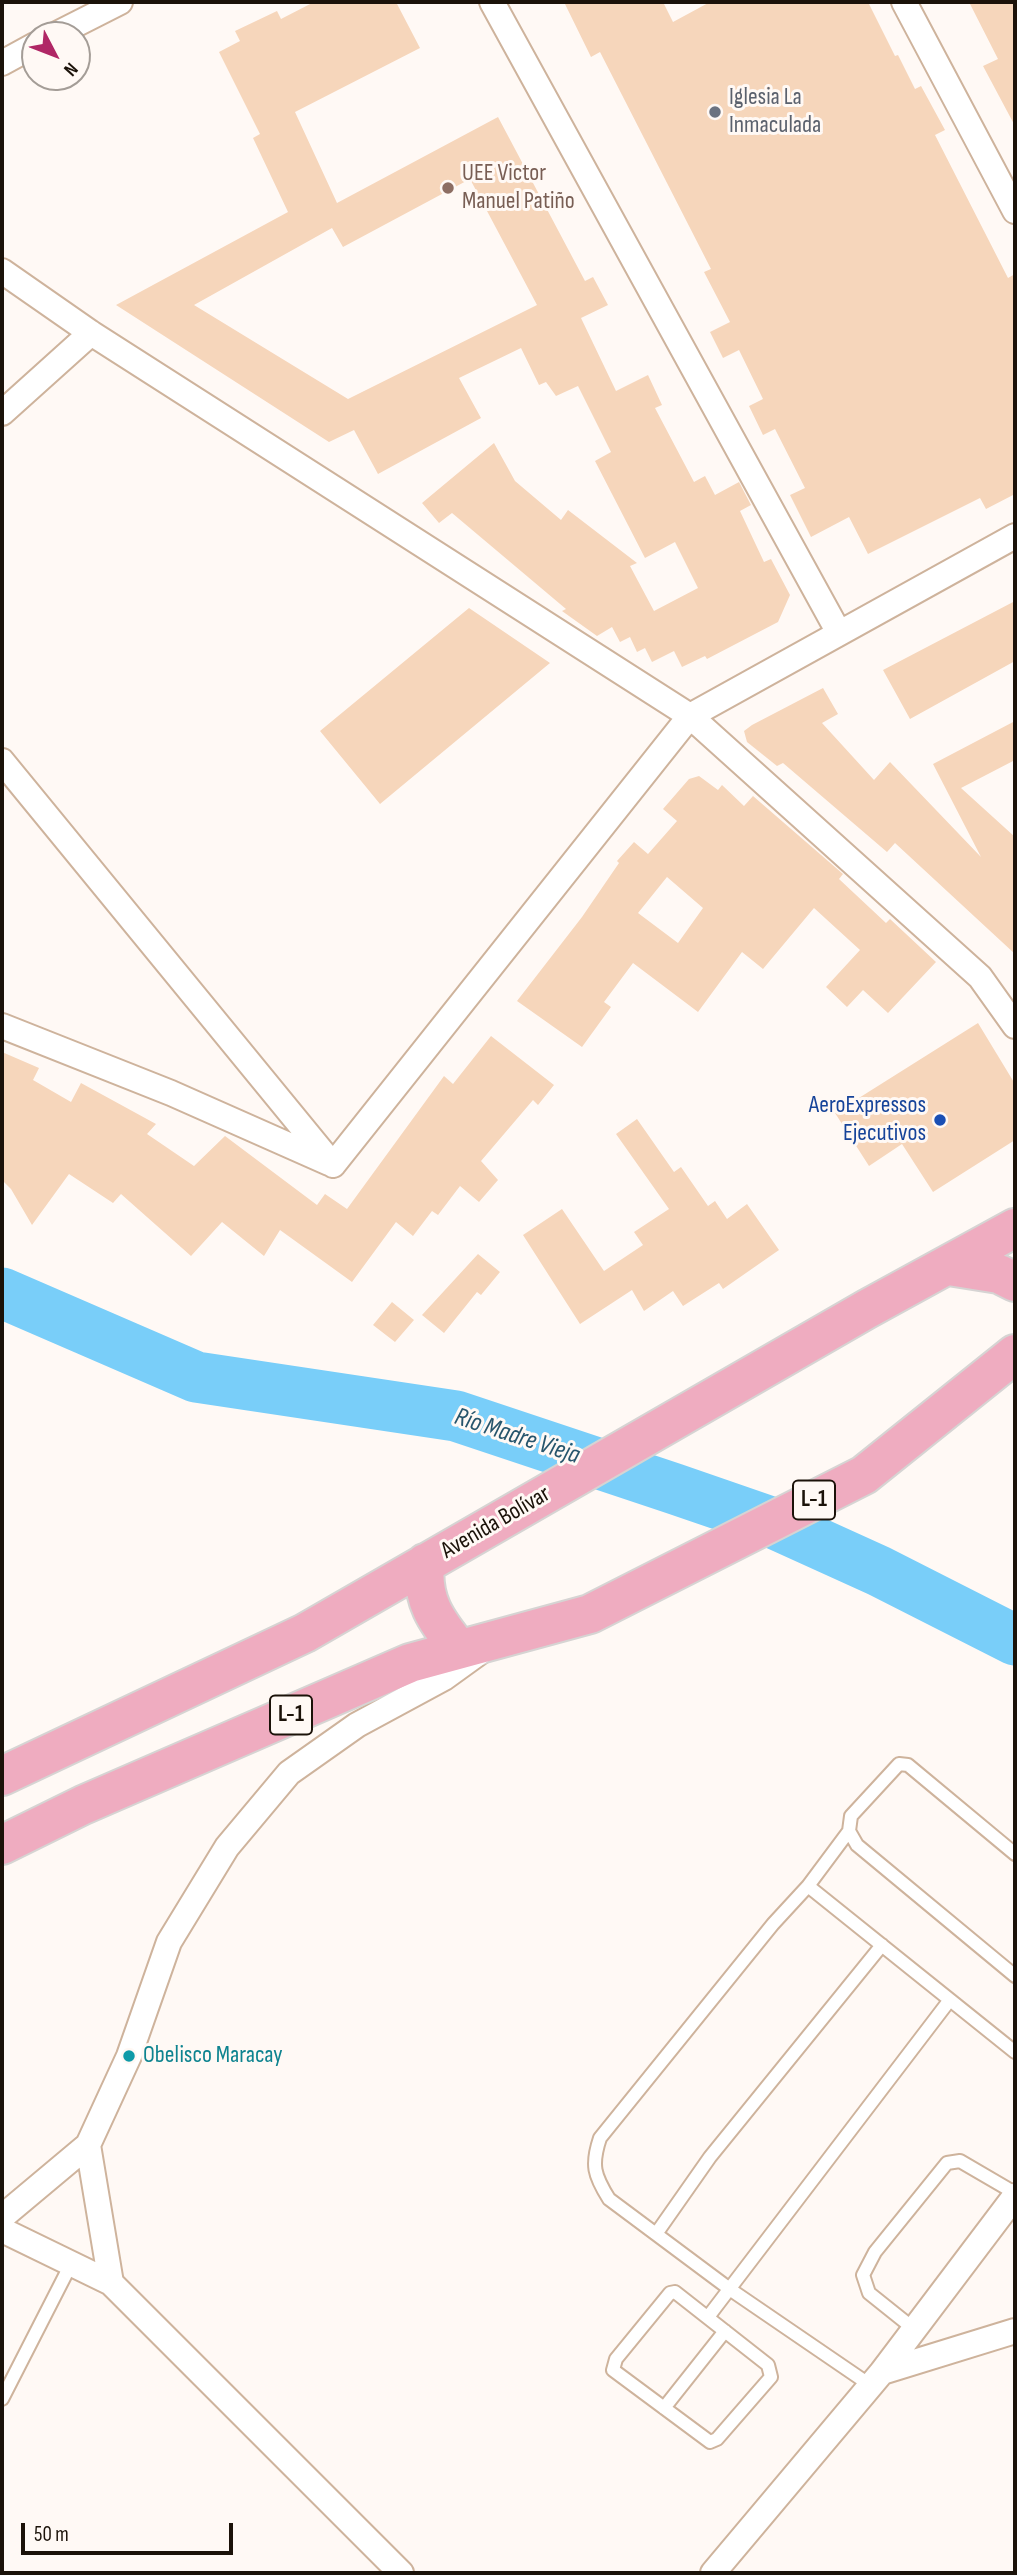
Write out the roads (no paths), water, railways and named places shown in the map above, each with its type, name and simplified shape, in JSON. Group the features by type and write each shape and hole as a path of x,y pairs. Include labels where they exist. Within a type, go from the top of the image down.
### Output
{"main road":[{"name":"Avenida Bolívar","path":"2,1776 305,1633 867,1309 1015,1228"},
{"path":"949,1266 999,1274 1015,1282"},
{"name":"L-1","path":"2,1845 83,1805 410,1663 590,1614 864,1475 1015,1354"},
{"path":"425,1563 423,1583 427,1604 437,1623 459,1649"}],"street":[{"path":"83,21 120,2"},
{"path":"492,2 839,633"},
{"path":"904,2 1015,211"},
{"path":"2,62 21,53"},
{"path":"2,271 91,333 690,716 980,976 1015,1026"},
{"path":"2,413 91,333"},
{"path":"333,1165 690,716 1015,536"},
{"path":"2,761 333,1165"},
{"path":"2,1026 171,1093 333,1165"},
{"path":"2,2217 88,2145 129,2056 169,1942 227,1847 289,1773 357,1725 444,1678 502,1636"},
{"path":"88,2145 111,2283"},
{"path":"713,2573 876,2378 1015,2195"},
{"path":"2,2230 111,2283 401,2573"},
{"path":"876,2378 1015,2331"}],"lane":[{"path":"876,2378 731,2290 609,2199 598,2181 593,2159 600,2138 773,1924 808,1886 849,1831 851,1816 899,1763 908,1765 1015,1854"},
{"path":"849,1831 857,1845 1015,1976"},
{"path":"808,1886 1015,2052"},
{"path":"656,2234 710,2157 882,1945"},
{"path":"708,2317 950,2001"},
{"path":"914,2329 869,2293 863,2275 875,2252 947,2163 960,2161 1015,2195"},
{"path":"2,2399 71,2263"},
{"path":"675,2292 725,2331 768,2365 771,2376 717,2439 710,2442 613,2370 616,2359 670,2293 675,2292"},
{"path":"664,2408 725,2331"}],"waterway":[{"name":"Río Madre Vieja","path":"2,1293 196,1377 456,1416 675,1489 771,1522 879,1571 1015,1640"}],"place":[{"name":"Iglesia La Inmaculada","path":"715,112"},
{"name":"UEE Victor Manuel Patiño","path":"448,188"},
{"name":"AeroExpressos Ejecutivos","path":"940,1120"},
{"name":"Obelisco Maracay","path":"129,2056"}]}
